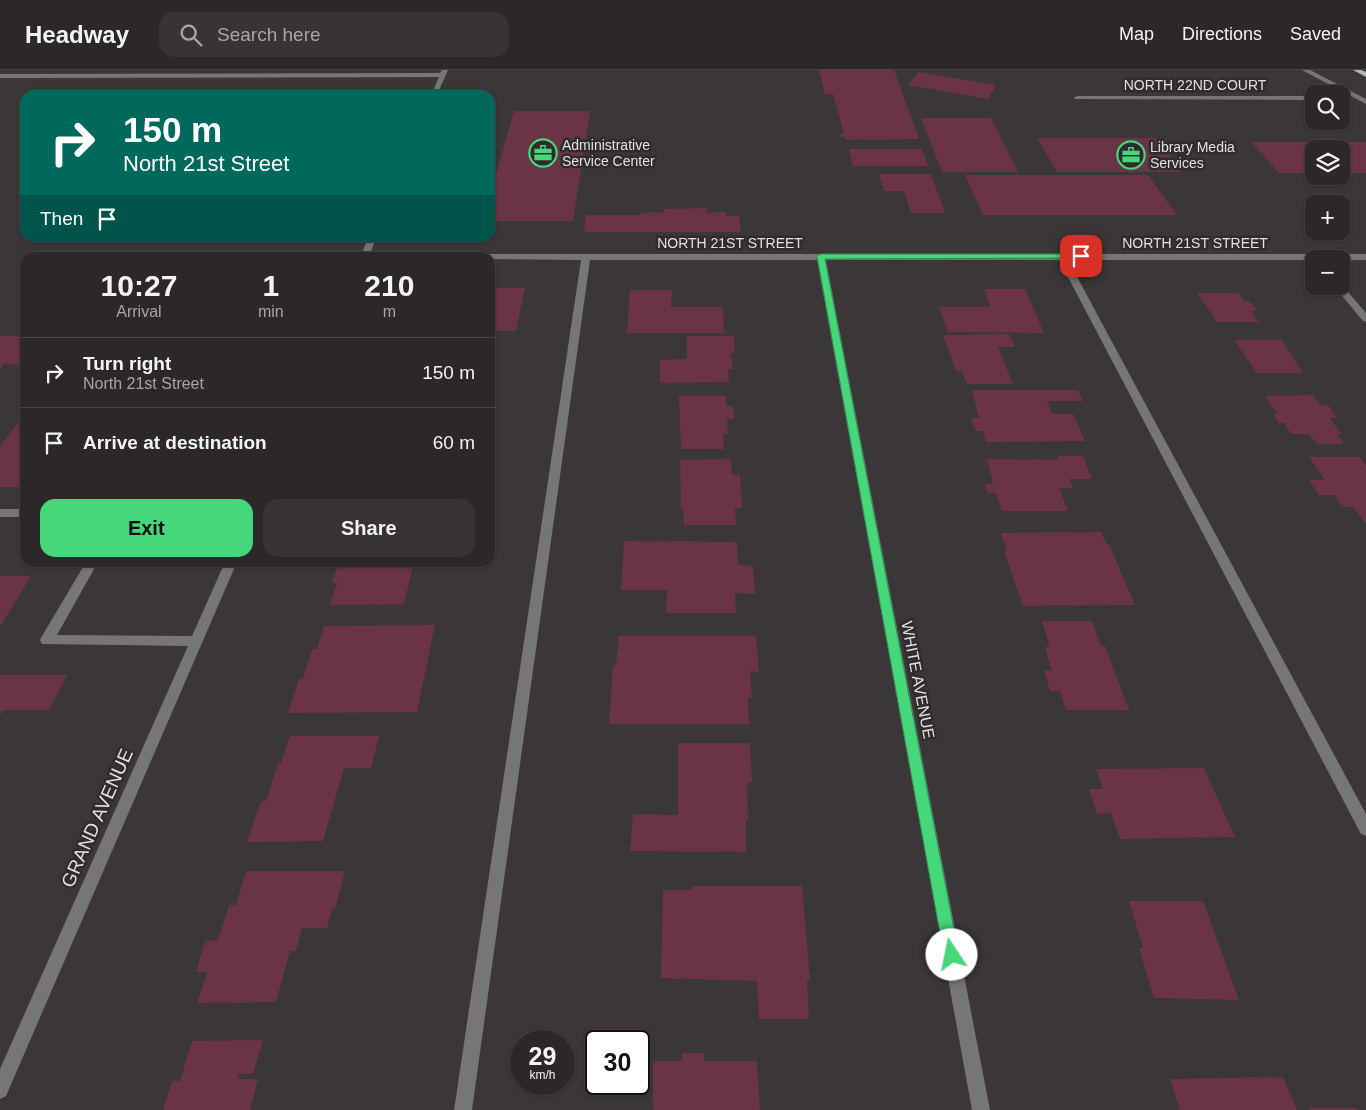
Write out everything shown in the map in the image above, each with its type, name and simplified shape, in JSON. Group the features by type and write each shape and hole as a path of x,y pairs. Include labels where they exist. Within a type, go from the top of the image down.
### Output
{"main road":[{"path":"1356,70 1366,75"}],"street":[{"path":"1304,70 1366,102"},
{"path":"0,76 444,72 436,90"},
{"name":"NORTH 22ND COURT","path":"1077,98 1305,98"},
{"path":"1350,98 1358,98"},
{"name":"WHITE AVENUE","path":"821,256 981,1110"},
{"path":"1062,256 1366,829"},
{"name":"NORTH 21ST STREET","path":"495,257 1062,256 1305,258"},
{"name":"NORTH 21ST STREET","path":"1350,257 1366,256"},
{"path":"463,1110 586,257"},
{"path":"1346,295 1366,319"},
{"path":"0,513 20,513"},
{"path":"89,567 47,640 196,641"},
{"name":"GRAND AVENUE","path":"0,1090 228,567"}],"building":[{"path":"819,70 894,70 919,139 846,140 845,137 840,137 839,134 844,134 833,94 825,94"},
{"path":"918,72 996,85 988,99 908,85"},
{"name":"Administrative Service Center","path":"514,111 590,111 573,221 495,221 495,178"},
{"path":"921,118 991,118 1018,172 942,172"},
{"path":"1037,138 1156,138 1182,172 1057,172"},
{"path":"1251,142 1305,142 1305,173 1279,173"},
{"path":"1350,142 1366,142 1366,173 1350,173"},
{"path":"849,149 922,149 928,166 853,166"},
{"path":"879,174 931,174 945,213 911,213 904,191 884,191"},
{"path":"965,175 1148,175 1177,215 983,215"},
{"path":"707,208 707,213 725,212 726,216 739,216 741,232 584,232 586,215 641,215 641,213 664,212 664,209"},
{"path":"495,288 525,288 516,331 495,331"},
{"path":"984,289 1025,289 1044,333 948,332 939,307 990,307"},
{"path":"630,290 672,290 671,307 723,307 724,333 627,333"},
{"path":"1197,293 1238,293 1244,301 1250,301 1257,311 1251,311 1259,322 1217,322"},
{"path":"1009,334 1015,347 998,347 1013,384 967,384 962,371 956,371 943,335"},
{"path":"0,336 20,336 20,365 4,364 0,370"},
{"path":"687,336 734,336 735,353 731,353 733,369 728,369 729,382 660,383 660,360 687,359"},
{"path":"1234,340 1282,340 1303,373 1257,373"},
{"path":"972,390 1078,390 1083,401 1047,401 1052,414 1073,414 1085,441 986,442 983,431 976,431 971,418 979,418"},
{"path":"1313,395 1321,406 1328,405 1337,418 1330,418 1341,434 1337,434 1345,444 1317,444 1309,434 1291,434 1284,423 1279,423 1273,414 1278,414 1265,396"},
{"path":"679,396 726,396 726,406 733,406 734,419 727,419 728,434 723,434 724,449 681,449"},
{"path":"20,420 20,487 0,487 0,446"},
{"path":"1057,456 1083,456 1092,479 1069,479 1073,488 1059,488 1068,511 1002,511 996,493 988,493 985,484 993,484 987,459 1058,460"},
{"path":"1309,457 1360,457 1366,466 1366,524 1353,507 1342,507 1335,495 1319,495 1309,480 1325,480"},
{"path":"731,459 732,475 740,475 742,508 735,508 736,525 684,525 683,509 681,509 680,460"},
{"path":"1101,532 1107,544 1109,544 1135,605 1023,606 1004,551 1007,551 1001,533"},
{"path":"624,541 737,542 738,565 753,566 755,594 735,593 736,613 666,613 667,590 621,590"},
{"path":"413,567 404,604 330,605 337,583 332,583 337,568"},
{"path":"0,576 31,576 1,625 0,625"},
{"path":"1042,621 1092,621 1101,646 1105,646 1129,710 1066,710 1060,691 1050,691 1044,670 1052,671 1045,647 1050,647"},
{"path":"435,625 417,712 288,713 299,679 303,679 312,649 317,649 324,626"},
{"path":"619,636 756,636 759,672 750,671 752,698 748,698 749,724 609,724 613,665 616,665"},
{"path":"0,675 67,675 49,710 3,710 0,715"},
{"path":"290,736 379,736 371,768 344,768 323,841 247,842 261,801 266,801 278,763 281,763"},
{"path":"678,743 750,743 752,782 747,782 748,820 746,820 746,852 630,851 633,814 678,815"},
{"path":"1204,768 1235,837 1120,839 1111,813 1097,814 1089,789 1103,789 1096,769"},
{"path":"246,871 345,871 335,909 332,909 327,928 302,928 296,951 290,951 276,1002 197,1003 207,972 196,972 205,941 218,940 229,905 236,905"},
{"path":"691,886 802,886 810,981 807,981 809,1019 759,1019 757,981 661,978 663,890 691,890"},
{"path":"1129,901 1203,901 1239,1000 1154,998 1139,948 1143,948"},
{"path":"263,1040 253,1074 239,1074 238,1079 258,1079 250,1110 163,1110 172,1081 180,1081 192,1041"},
{"path":"682,1053 704,1053 704,1061 757,1061 760,1110 653,1110 653,1061 682,1061"},
{"path":"1283,1077 1297,1110 1180,1110 1170,1079"},
{"path":"1310,1108 1356,1108 1357,1110 1310,1110"}],"place":[{"name":"Administrative Service Center","path":"543,153"},
{"name":"Library Media Services","path":"1131,155"}],"route":[{"path":"952,955 821,256 1081,256"}]}
